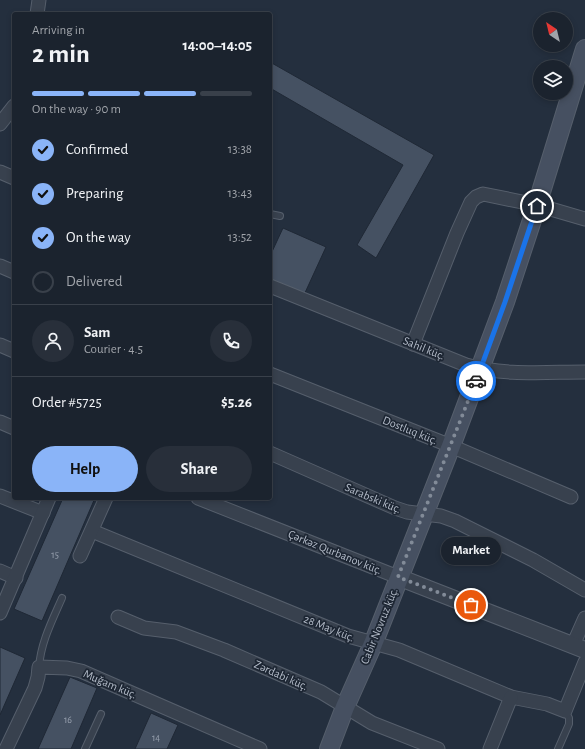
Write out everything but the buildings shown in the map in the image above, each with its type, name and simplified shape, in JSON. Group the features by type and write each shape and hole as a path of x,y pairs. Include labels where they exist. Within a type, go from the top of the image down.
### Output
{"main road":[{"name":"Cabir Novruz küç.","path":"329,749 345,707 373,644 398,577 451,446 505,302 537,206 585,49"}],"street":[{"path":"37,12 39,0"},
{"path":"0,124 12,109"},
{"path":"0,172 12,177"},
{"path":"413,344 457,233 471,202 476,197 483,194 585,219"},
{"path":"0,266 12,271"},
{"name":"Sahil küç.","path":"272,287 466,365 480,369 514,373 585,372"},
{"path":"0,346 12,350"},
{"name":"Dostluq küç.","path":"272,375 451,446 571,497"},
{"path":"0,422 12,427"},
{"name":"Sarabski küç.","path":"272,454 395,508 407,512 441,516 456,521 533,560 585,590"},
{"path":"0,496 43,513"},
{"path":"0,613 49,500"},
{"path":"80,556 105,500"},
{"name":"Çərkəz Qurbanov küç.","path":"203,500 579,647"},
{"name":"28 May küç.","path":"92,531 348,636 399,650 511,697 547,704 565,711"},
{"path":"0,572 16,578"},
{"name":"Zərdabi küç.","path":"118,618 144,628 176,632 224,650 321,692 372,723 438,749"},
{"path":"579,647 585,618"},
{"path":"565,711 585,662"},
{"path":"6,749 35,688 39,667"},
{"name":"Muğam küç.","path":"39,667 67,668 81,671 253,748"},
{"path":"490,749 511,697"}],"lane":[{"path":"272,214 280,216"},
{"path":"39,667 40,652 43,641 62,598"},
{"path":"558,749 569,724 569,718 565,711"},
{"path":"85,749 101,714"}],"way so far":[{"path":"471,605 398,577 476,381"}],"place":[{"name":"Market","path":"471,605"}],"route":[{"path":"476,381 505,302 537,206"}]}
